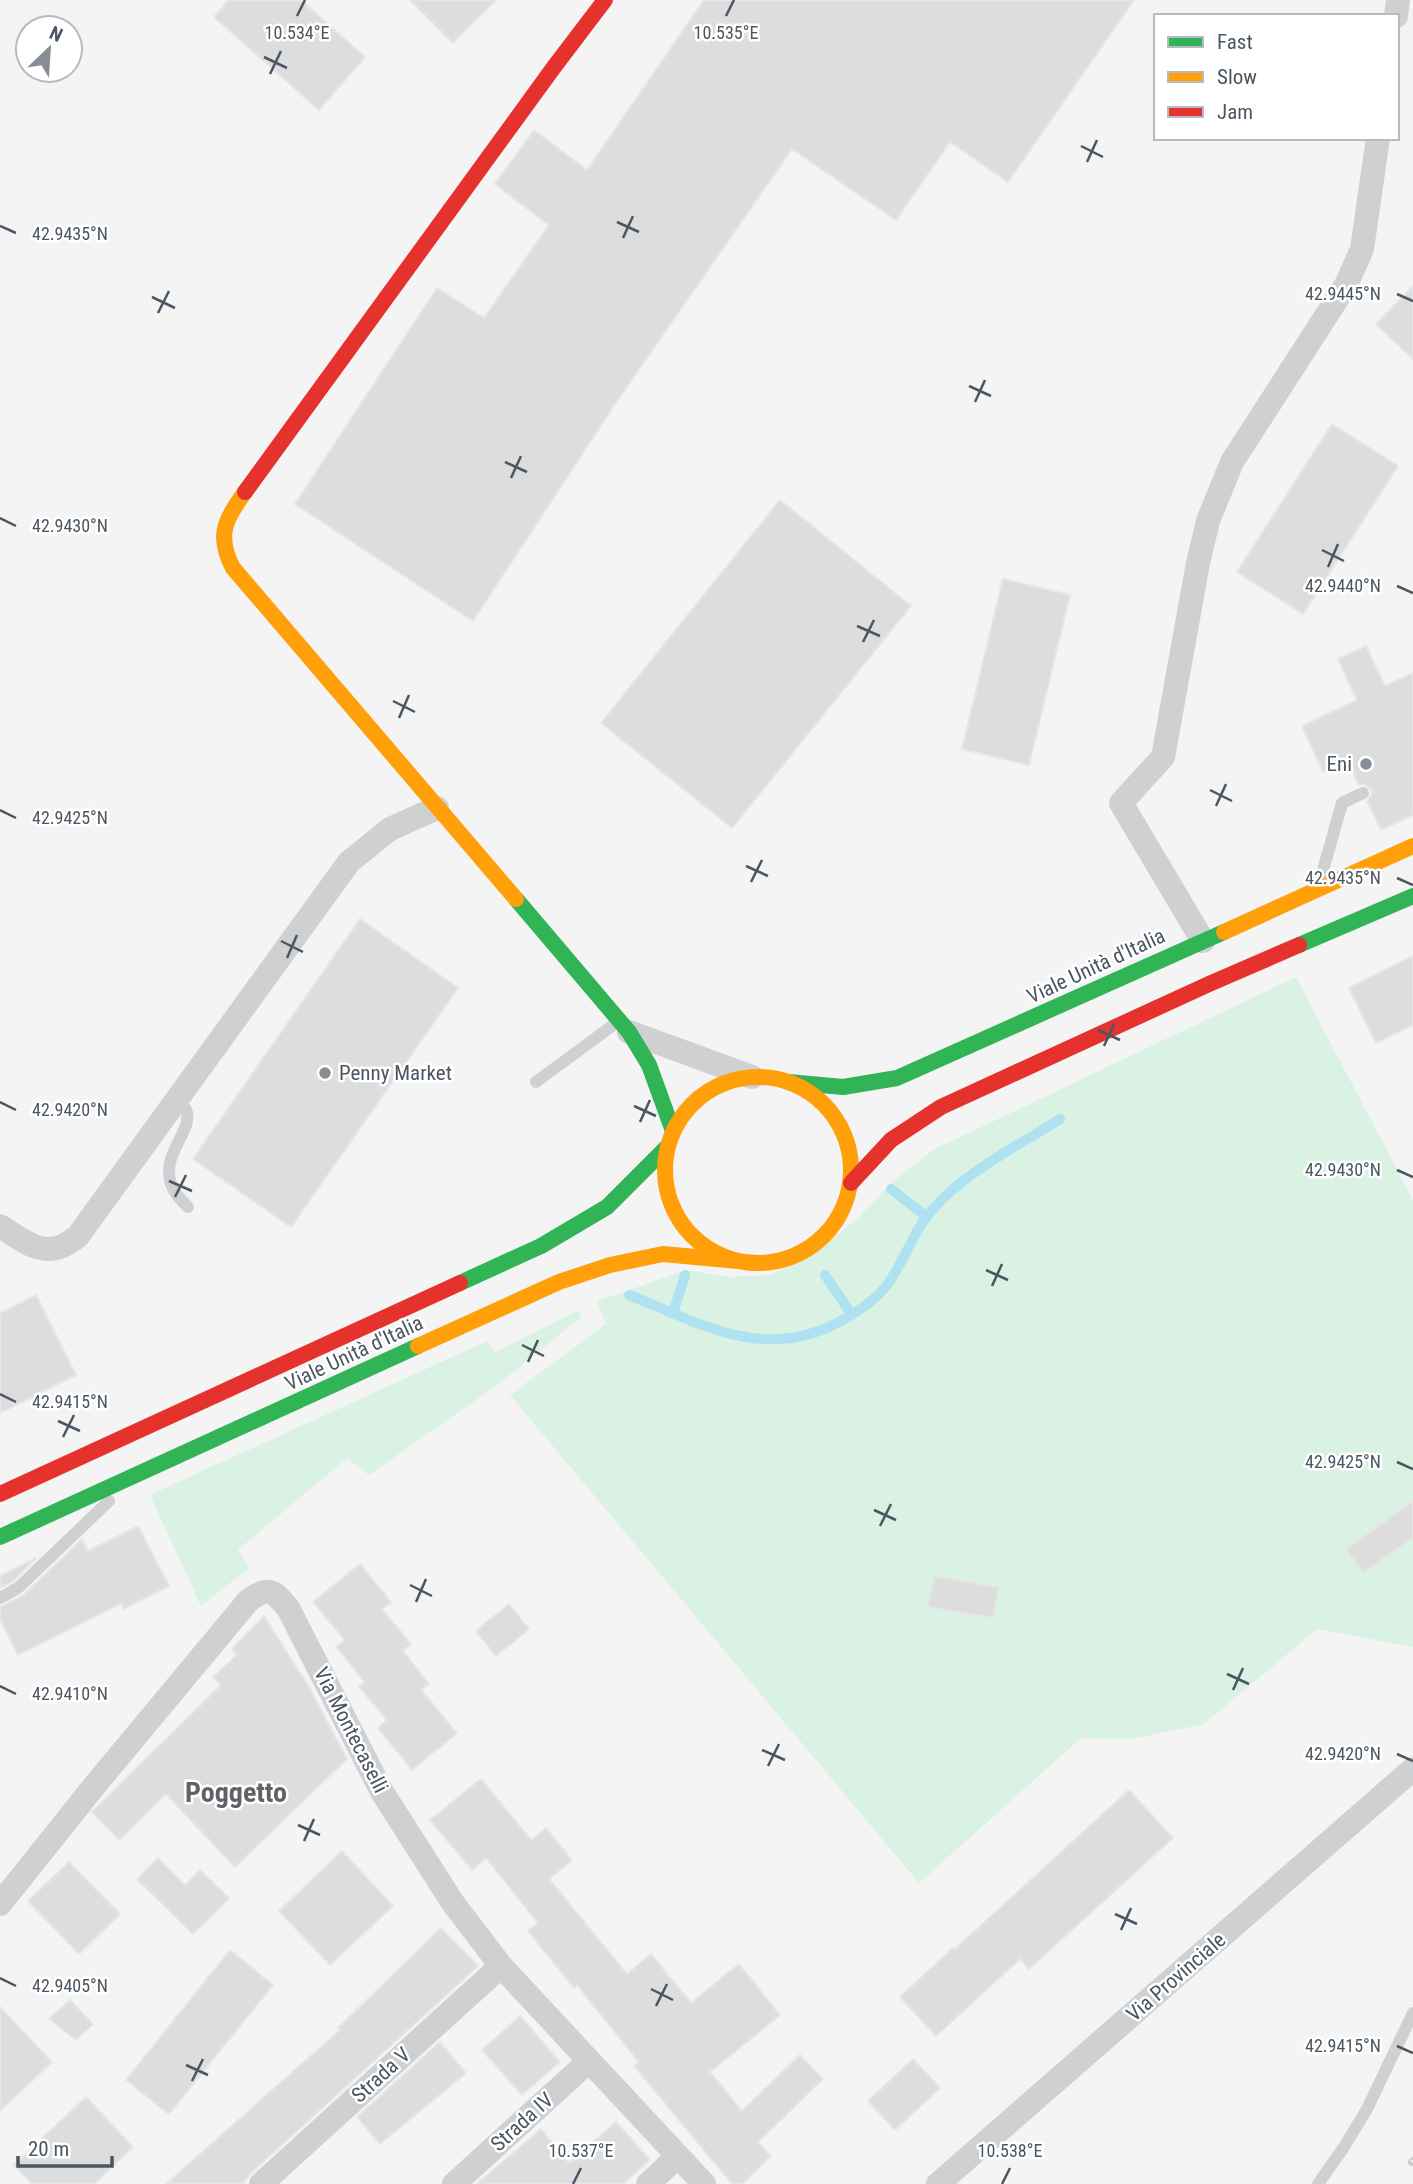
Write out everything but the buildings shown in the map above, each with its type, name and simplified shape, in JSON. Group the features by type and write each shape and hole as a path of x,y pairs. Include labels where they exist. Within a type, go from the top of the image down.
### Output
{"main road":[{"path":"605,0 236,504 226,520 222,537 225,555 233,568 624,1026 649,1065 673,1131"},
{"name":"Viale Unità d'Italia","path":"738,1261 710,1250 687,1230 672,1205 665,1176 667,1147 673,1131 686,1110 705,1093 727,1082 752,1077 843,1087 897,1078 938,1062 1413,846"},
{"name":"Viale Unità d'Italia","path":"850,1183 891,1140 941,1107 1209,984 1413,896"},
{"name":"Viale Unità d'Italia","path":"0,1537 559,1282 610,1265 663,1254 768,1263 797,1254 822,1237 841,1213 850,1183 850,1151 838,1121 816,1097 788,1082"},
{"name":"Viale Unità d'Italia","path":"0,1494 541,1246 607,1208 667,1147"}],"street":[{"path":"1203,941 1121,803 1163,757 1198,563 1208,522 1232,462 1346,285 1363,249 1378,140"},
{"path":"0,1226 30,1245 42,1249 54,1250 67,1246 78,1236 349,862 390,829 437,808"},
{"path":"624,1026 752,1077"},
{"name":"Via Montecaselli","path":"0,1904 249,1600 260,1593 270,1591 288,1608 382,1792 453,1903 501,1966 705,2184"},
{"name":"Via Provinciale","path":"938,2184 1413,1769"},
{"name":"Strada V","path":"261,2184 501,1966"},
{"name":"Strada IV","path":"454,2184 589,2061"},
{"path":"648,2184 678,2156"}],"lane":[{"path":"1318,889 1342,803 1363,793"},
{"path":"536,1082 624,1026"},
{"path":"176,1101 187,1111 187,1118 168,1171 174,1192 188,1207"},
{"path":"0,1598 18,1588 138,1474"},
{"path":"1318,2184 1367,2109 1413,2013"}],"green space":[{"path":"1296,977 1413,1200 1413,1647 1317,1629 1204,1724 1132,1739 1081,1738 919,1883 510,1395 606,1324 597,1301 687,1270 728,1277 770,1275 811,1256 857,1219 892,1182 933,1150"},
{"path":"577,1311 581,1313 580,1318 500,1383 369,1475 347,1458 238,1550 249,1568 201,1606 150,1495 487,1341 495,1352"}],"waterway":[{"path":"629,1295 734,1335 786,1339 813,1333 853,1314 883,1290 920,1226 947,1194 978,1170 1060,1119"},
{"path":"891,1189 927,1217"},
{"path":"673,1313 685,1275"},
{"path":"825,1275 852,1315"}],"traffic: fast":[{"path":"1299,945 1413,896"},
{"path":"516,899 629,1032 649,1065 673,1131"},
{"path":"788,1082 843,1087 897,1078 1224,932"},
{"path":"460,1283 541,1246 607,1207 667,1147"},
{"path":"0,1537 418,1346"}],"traffic: slow":[{"path":"245,492 232,511 225,528 225,546 233,568 516,899"},
{"path":"1224,932 1413,846"},
{"path":"758,1077 793,1084 824,1104 844,1135 851,1170 844,1205 824,1236 793,1256 758,1263 723,1256 692,1236 672,1205 665,1170 672,1135 692,1104 723,1084 758,1077"},
{"path":"418,1346 559,1282 610,1265 663,1254 738,1261"}],"traffic: jam":[{"path":"245,492 605,0"},
{"path":"851,1183 891,1140 941,1107 1299,945"},
{"path":"0,1494 460,1283"}],"place":[{"name":"Eni","path":"1366,764"},
{"name":"Penny Market","path":"325,1073"}],"district":[{"name":"Poggetto","path":"236,1792"}]}
